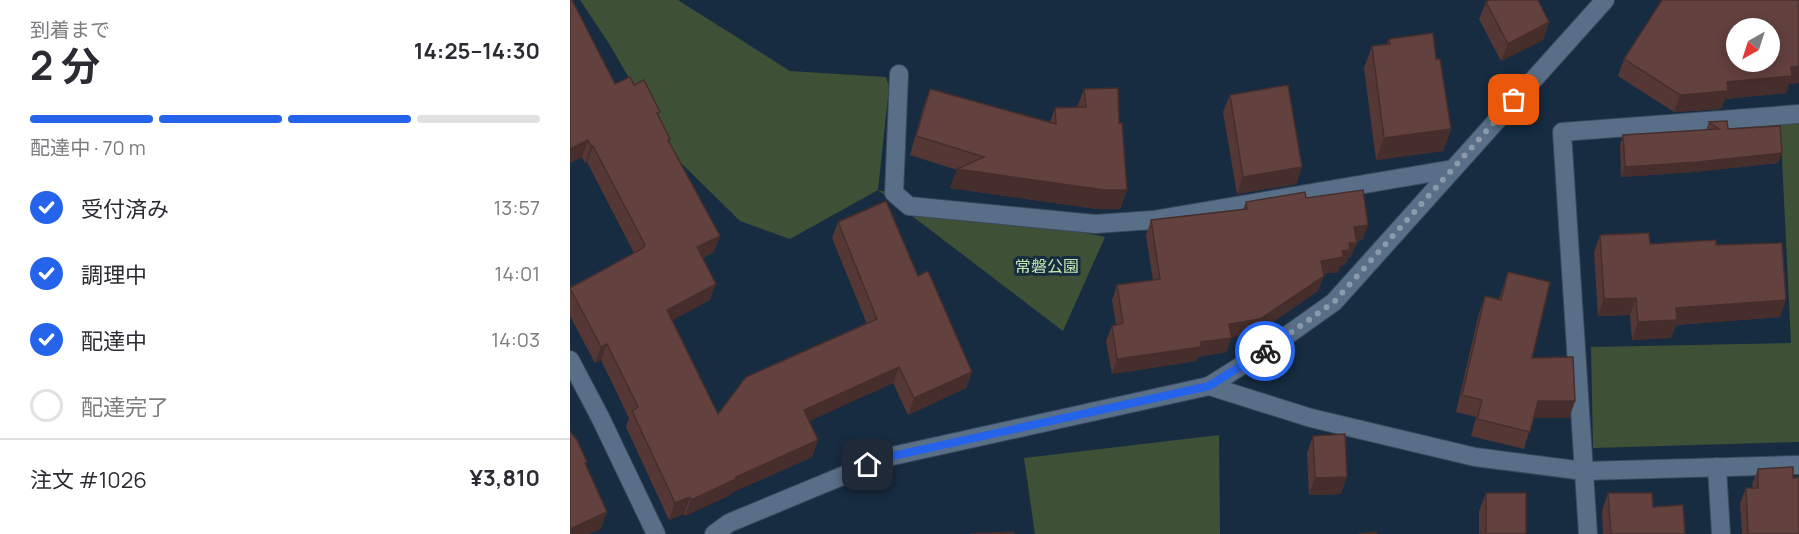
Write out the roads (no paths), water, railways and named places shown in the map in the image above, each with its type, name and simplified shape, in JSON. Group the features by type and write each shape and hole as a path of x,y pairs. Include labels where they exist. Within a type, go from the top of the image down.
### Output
{"street":[{"path":"714,534 729,523 888,457 1209,386 1265,351 1334,302 1605,0"},
{"path":"899,74 894,193 909,206 1095,224 1153,220 1453,169"},
{"path":"1588,534 1562,132 1799,114"},
{"path":"570,360 656,534"},
{"path":"1209,386 1311,418 1475,457 1584,471 1799,465"},
{"path":"570,393 590,399"},
{"path":"1717,467 1721,534"}],"park label":[{"name":"常磐公園","path":"1047,266"}]}
